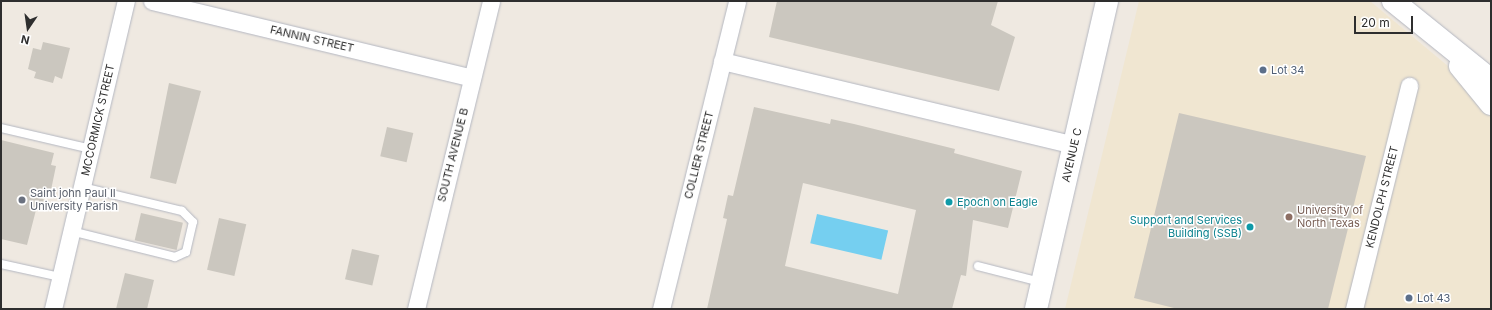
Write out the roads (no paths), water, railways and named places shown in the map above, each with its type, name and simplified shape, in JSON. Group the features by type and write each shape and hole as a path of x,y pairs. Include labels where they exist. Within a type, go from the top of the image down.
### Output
{"street":[{"name":"MCCORMICK STREET","path":"53,309 126,1"},
{"name":"FANNIN STREET","path":"152,1 472,78"},
{"name":"SOUTH AVENUE B","path":"416,309 491,1"},
{"name":"COLLIER STREET","path":"661,309 737,1"},
{"name":"AVENUE C","path":"1036,309 1107,1"},
{"path":"1393,1 1442,43 1491,80"},
{"path":"1442,43 1491,67"},
{"path":"1442,43 1491,104"},
{"path":"722,61 1074,145"},
{"name":"KENDOLPH STREET","path":"1354,309 1409,86"}],"lane":[{"path":"1,128 91,149"},
{"path":"71,231 174,257 186,252 192,222 182,211 82,187"},
{"path":"1,264 60,277"},
{"path":"978,266 1042,283"}],"water":[{"path":"817,214 888,230 881,260 810,243"}],"place":[{"name":"Lot 34","path":"1263,70"},
{"name":"Saint john Paul II University Parish","path":"22,200"},
{"name":"Epoch on Eagle","path":"949,202"},
{"name":"University of North Texas","path":"1289,217"},
{"name":"Support and Services Building (SSB)","path":"1250,227"},
{"name":"Lot 43","path":"1409,298"}]}
